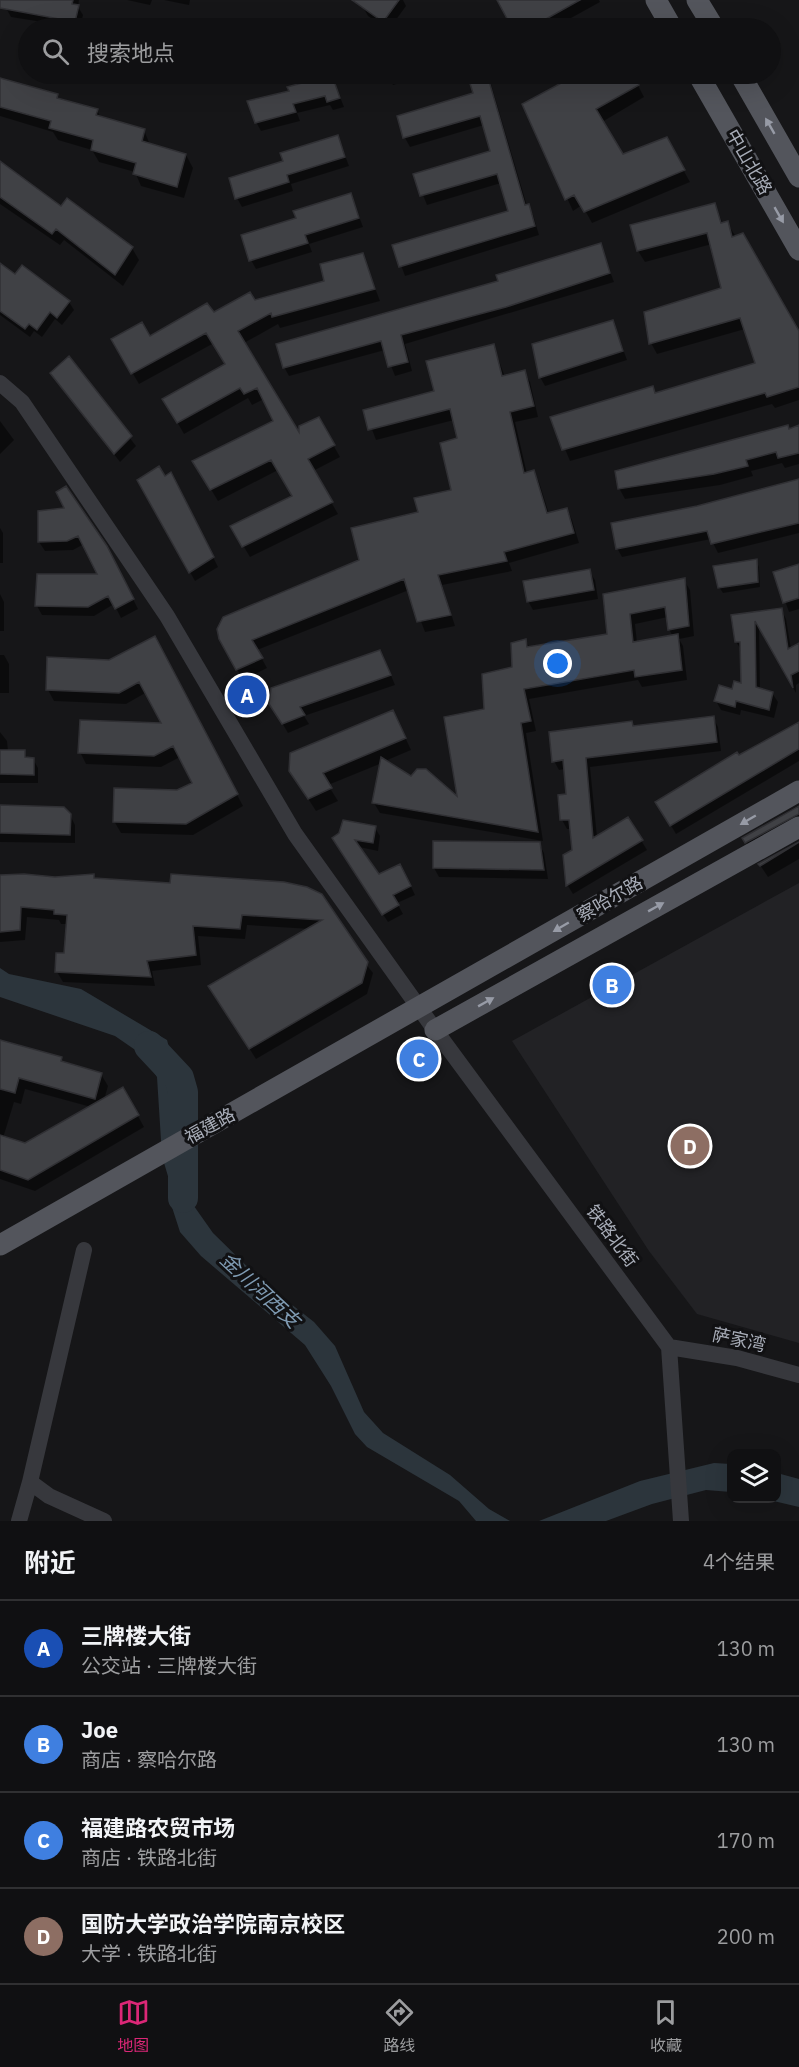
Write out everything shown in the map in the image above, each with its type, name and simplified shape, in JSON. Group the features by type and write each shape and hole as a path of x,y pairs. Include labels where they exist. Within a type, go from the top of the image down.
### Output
{"main road":[{"path":"656,0 666,18"},
{"path":"697,0 708,18"},
{"name":"中山北路","path":"704,84 799,250"},
{"name":"中山北路","path":"746,84 799,177"},
{"name":"察哈尔路","path":"421,1007 799,791"},
{"name":"察哈尔路","path":"435,1030 799,827"},
{"name":"福建路","path":"0,1245 421,1007"}],"street":[{"name":"铁路北街","path":"0,383 22,402 167,616 295,834 421,1007 435,1030 669,1347"},
{"path":"19,1521 84,1250"},
{"name":"萨家湾","path":"669,1347 737,1358 799,1375"},
{"path":"669,1347 681,1521"},
{"path":"30,1482 49,1496 104,1521"}],"shaded area":[{"path":"799,883 799,1343 697,1314 649,1251 512,1041"}],"water":[{"path":"0,968 9,974 81,989 167,1040 182,1096 180,1146 188,1180 189,1199 213,1233 263,1282 314,1322 335,1346 364,1412 383,1433 450,1475 489,1509 510,1521 476,1521 459,1501 367,1447 355,1434 331,1386 305,1345 201,1256 180,1232 171,1204 170,1183 162,1156 157,1077 144,1056 115,1036 0,997"},
{"path":"714,1463 727,1464 727,1492 706,1490 652,1504 606,1521 539,1521 640,1481"},
{"path":"781,1474 799,1479 799,1507 781,1503"}],"building":[{"path":"0,0 73,0 72,4 79,5 76,18 54,18 0,8"},
{"path":"352,0 399,0 386,18 377,18"},
{"path":"497,0 580,0 548,18 507,18"},
{"path":"0,78 58,94 57,98 98,109 96,115 145,129 142,141 186,154 177,187 133,174 136,163 91,150 93,140 49,128 51,121 0,107"},
{"path":"298,84 335,84 340,98 327,102 325,96 293,104 296,112 255,123 247,101 289,91 287,87"},
{"path":"470,84 490,84 525,205 529,204 535,226 399,267 392,245 508,211 497,174 420,196 413,174 490,151 480,116 403,138 397,116 473,93"},
{"path":"559,84 638,84 596,109 623,154 667,137 685,170 584,212 574,195 565,200 522,104"},
{"path":"338,135 345,157 287,175 289,182 235,199 229,178 283,161 280,153"},
{"path":"0,161 61,206 67,198 133,247 115,275 56,229 52,234 0,197"},
{"path":"351,193 359,218 305,235 308,243 249,261 241,235 296,218 293,211"},
{"path":"715,203 721,223 728,221 732,237 743,233 799,331 799,387 767,397 765,393 562,450 550,417 653,386 655,393 755,363 740,318 649,344 644,312 721,288 707,233 637,251 630,225"},
{"path":"601,243 610,273 506,307 401,335 408,362 388,367 381,341 283,368 276,344 498,281 496,275"},
{"path":"363,253 375,289 272,317 271,313 238,331 299,432 299,426 319,417 335,445 308,459 333,502 242,547 230,526 292,496 271,460 210,490 192,461 273,421 257,388 244,394 240,388 177,423 162,399 225,364 206,333 131,374 111,339 142,322 150,336 207,303 214,312 250,292 255,300 324,281 320,264"},
{"path":"0,263 15,274 22,265 70,301 57,318 50,312 37,330 29,324 25,329 0,311"},
{"path":"613,320 623,351 539,378 532,344"},
{"path":"494,344 502,376 525,370 534,406 510,412 524,473 534,470 547,513 567,508 574,533 504,552 507,561 438,575 451,615 417,622 404,579 252,640 263,658 236,670 219,639 217,629 223,617 359,560 351,528 418,512 414,498 451,490 440,443 457,438 450,409 368,430 363,410 434,391 426,361"},
{"path":"69,356 132,436 114,454 50,373"},
{"path":"788,425 789,429 799,425 799,453 778,458 776,452 746,460 748,466 714,474 618,489 615,471"},
{"path":"159,466 165,476 171,472 214,557 189,573 137,480"},
{"path":"799,479 799,523 711,544 707,531 616,549 611,523 697,506"},
{"path":"66,486 107,546 134,599 115,609 108,596 88,607 35,606 37,574 97,574 78,536 67,541 38,542 38,511 64,508 56,492"},
{"path":"757,559 758,582 718,588 713,566"},
{"path":"799,564 799,598 783,603 773,572"},
{"path":"590,569 594,590 527,602 523,581"},
{"path":"685,578 689,626 668,630 665,607 630,614 633,642 678,634 682,670 635,677 634,670 524,689 531,721 521,723 538,832 372,803 381,757 411,776 417,769 426,769 457,796 444,717 484,709 482,674 512,667 511,643 526,639 527,647 607,634 603,594"},
{"path":"782,608 788,649 799,643 799,671 791,675 793,688 755,621 756,687 773,692 769,710 736,701 735,707 714,701 719,685 732,689 734,681 741,683 740,642 735,642 731,615"},
{"path":"155,636 238,794 186,824 113,822 114,788 177,790 192,783 173,746 154,756 78,753 80,720 161,723 139,682 119,693 46,690 47,657 109,660"},
{"path":"380,650 391,675 300,707 305,715 282,724 269,704 271,688"},
{"path":"393,710 406,738 323,773 332,788 308,799 289,771 290,753"},
{"path":"714,716 717,742 586,758 593,838 628,817 643,840 566,886 563,855 572,850 569,820 560,820 558,795 566,794 563,760 552,762 549,732 632,721 633,726"},
{"path":"799,722 799,749 670,826 655,802 737,752 739,755"},
{"path":"0,750 25,750 25,757 34,758 34,775 0,774"},
{"path":"0,805 64,807 71,814 70,835 0,833"},
{"path":"799,806 799,814 745,843 742,838"},
{"path":"343,820 376,826 373,843 355,840 379,874 400,864 411,886 393,895 399,905 382,915 332,838 339,833"},
{"path":"433,841 540,842 544,870 433,868"},
{"path":"799,842 760,866 758,864"},
{"path":"24,874 55,877 94,874 94,878 170,883 171,874 284,882 307,887 322,894 368,962 362,983 249,1049 208,986 322,920 242,915 240,929 193,926 196,955 147,961 151,977 55,972 56,953 64,953 67,915 54,914 54,910 21,907 20,930 0,932 0,875"},
{"path":"0,1040 62,1057 61,1061 102,1073 95,1099 19,1078 15,1093 0,1089"},
{"path":"123,1087 139,1115 28,1180 0,1170 0,1135 25,1143"}],"waterway":[{"name":"金川河西支","path":"149,1046 179,1078 183,1092 183,1198"}],"place":[{"name":"三牌楼大街","path":"247,695"},
{"name":"Joe","path":"612,985"},
{"name":"福建路农贸市场","path":"419,1059"},
{"name":"国防大学政治学院南京校区","path":"690,1146"}]}
